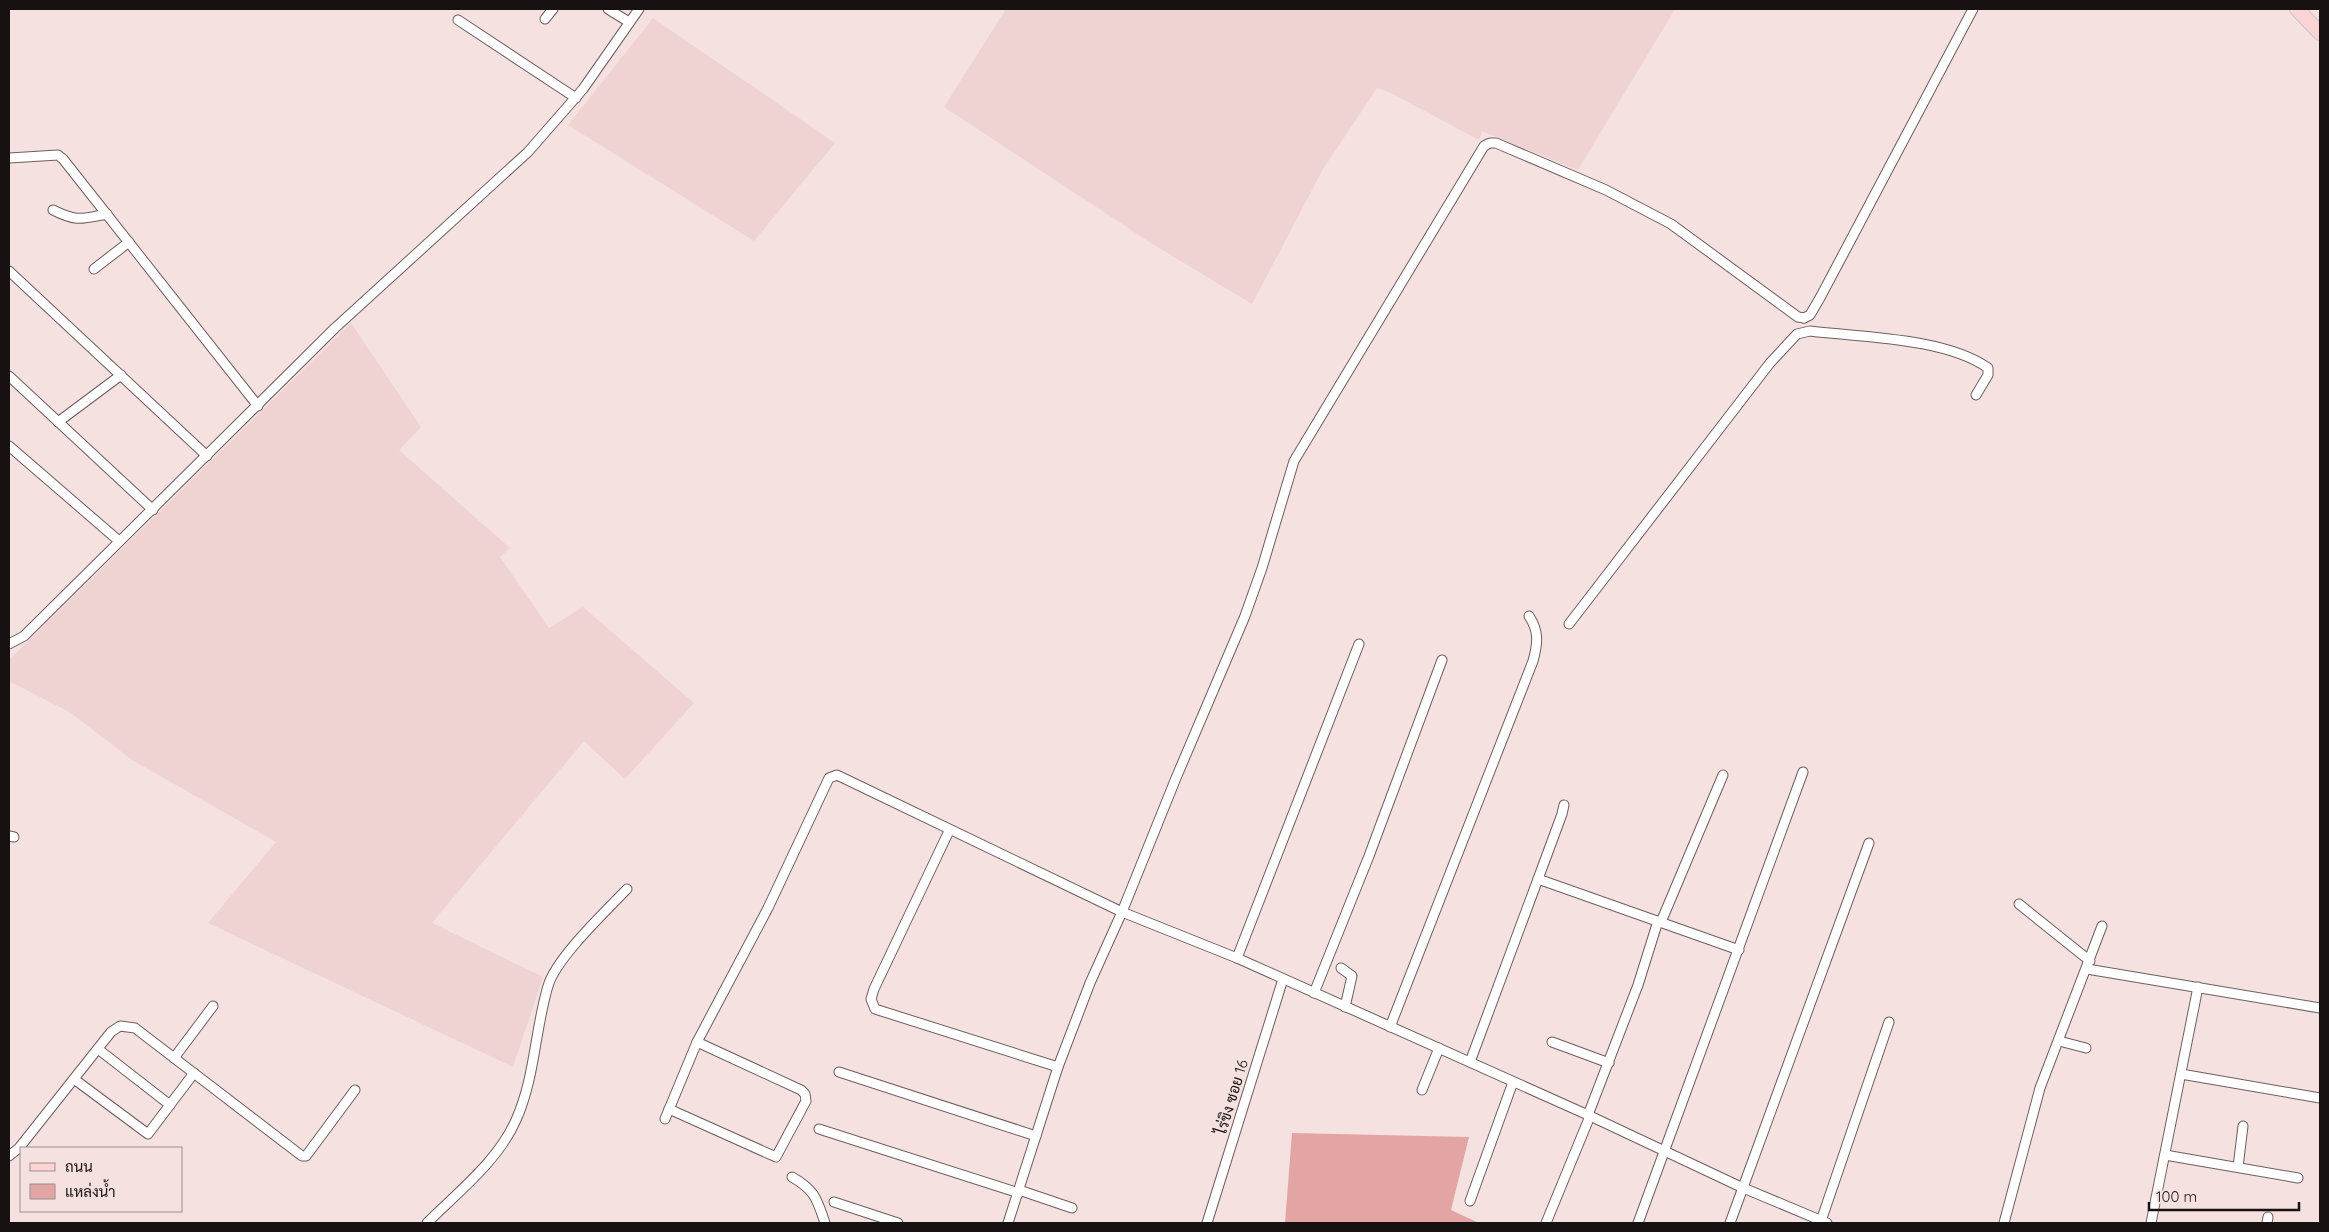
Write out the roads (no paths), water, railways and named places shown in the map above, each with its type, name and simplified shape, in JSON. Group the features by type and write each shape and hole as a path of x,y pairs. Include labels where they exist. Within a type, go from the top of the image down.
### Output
{"main road":[{"path":"2297,9 2320,33"}],"street":[{"path":"546,19 552,9"},
{"path":"608,9 629,22"},
{"path":"9,644 24,636 360,304 528,152 576,98 639,9"},
{"path":"1008,1223 1058,1067 1090,983 1122,912 1176,778 1245,616 1262,568 1294,461 1484,146 1496,143 1606,190 1670,224 1798,317 1804,318 1810,315 1821,296 1973,9"},
{"path":"458,20 576,98"},
{"path":"9,158 58,156 107,214 258,406"},
{"path":"53,210 70,219 78,220 107,214"},
{"path":"94,269 129,242"},
{"path":"9,271 208,456"},
{"path":"1804,318 1804,331"},
{"path":"1569,624 1770,363 1788,342 1804,331 1925,344 1956,352 1979,361 1988,368 1988,375 1976,395"},
{"path":"58,422 121,375"},
{"path":"9,376 153,510"},
{"path":"9,446 120,541"},
{"path":"1390,1027 1533,661 1538,633 1529,616"},
{"path":"1237,958 1359,644"},
{"path":"1314,993 1369,856 1442,660"},
{"path":"1638,1223 1803,772"},
{"path":"665,1119 697,1042 768,908 829,778 837,775 949,831 1122,912 1237,958 1589,1115 1742,1187 1824,1222 1889,1022"},
{"path":"1546,1223 1589,1115 1660,921 1723,776"},
{"path":"1470,1062 1564,805"},
{"path":"949,831 874,988 872,1004 875,1009 1058,1067"},
{"path":"1730,1223 1869,843"},
{"path":"1538,879 1739,950"},
{"path":"427,1223 495,1155 508,1136 517,1119 536,1048 548,985 554,972 579,940 627,889"},
{"path":"2019,904 2089,965 2198,987 2320,1008"},
{"path":"2004,1223 2040,1088 2089,965 2102,926"},
{"path":"1341,968 1352,976 1345,1007"},
{"name":"ไร่ขิง ซอย 16","path":"1207,1223 1283,980"},
{"path":"2151,1223 2198,987"},
{"path":"174,1058 212,1006"},
{"path":"9,1156 19,1148 111,1032 120,1026 126,1025 135,1028 302,1156 306,1156 355,1090"},
{"path":"2059,1040 2086,1048"},
{"path":"669,1109 776,1157 806,1101 805,1094 801,1090 697,1042"},
{"path":"1552,1042 1608,1063"},
{"path":"1422,1090 1439,1048"},
{"path":"98,1049 170,1105"},
{"path":"839,1072 1036,1136"},
{"path":"74,1079 148,1134 194,1073"},
{"path":"2181,1074 2320,1098"},
{"path":"1470,1201 1513,1082"},
{"path":"2238,1167 2243,1126"},
{"path":"819,1129 1072,1208"},
{"path":"2165,1154 2298,1178"},
{"path":"792,1177 809,1187 816,1196 825,1223"},
{"path":"834,1202 898,1223"}],"water":[{"path":"1292,1133 1469,1137 1451,1210 1479,1223 1285,1223"}]}
